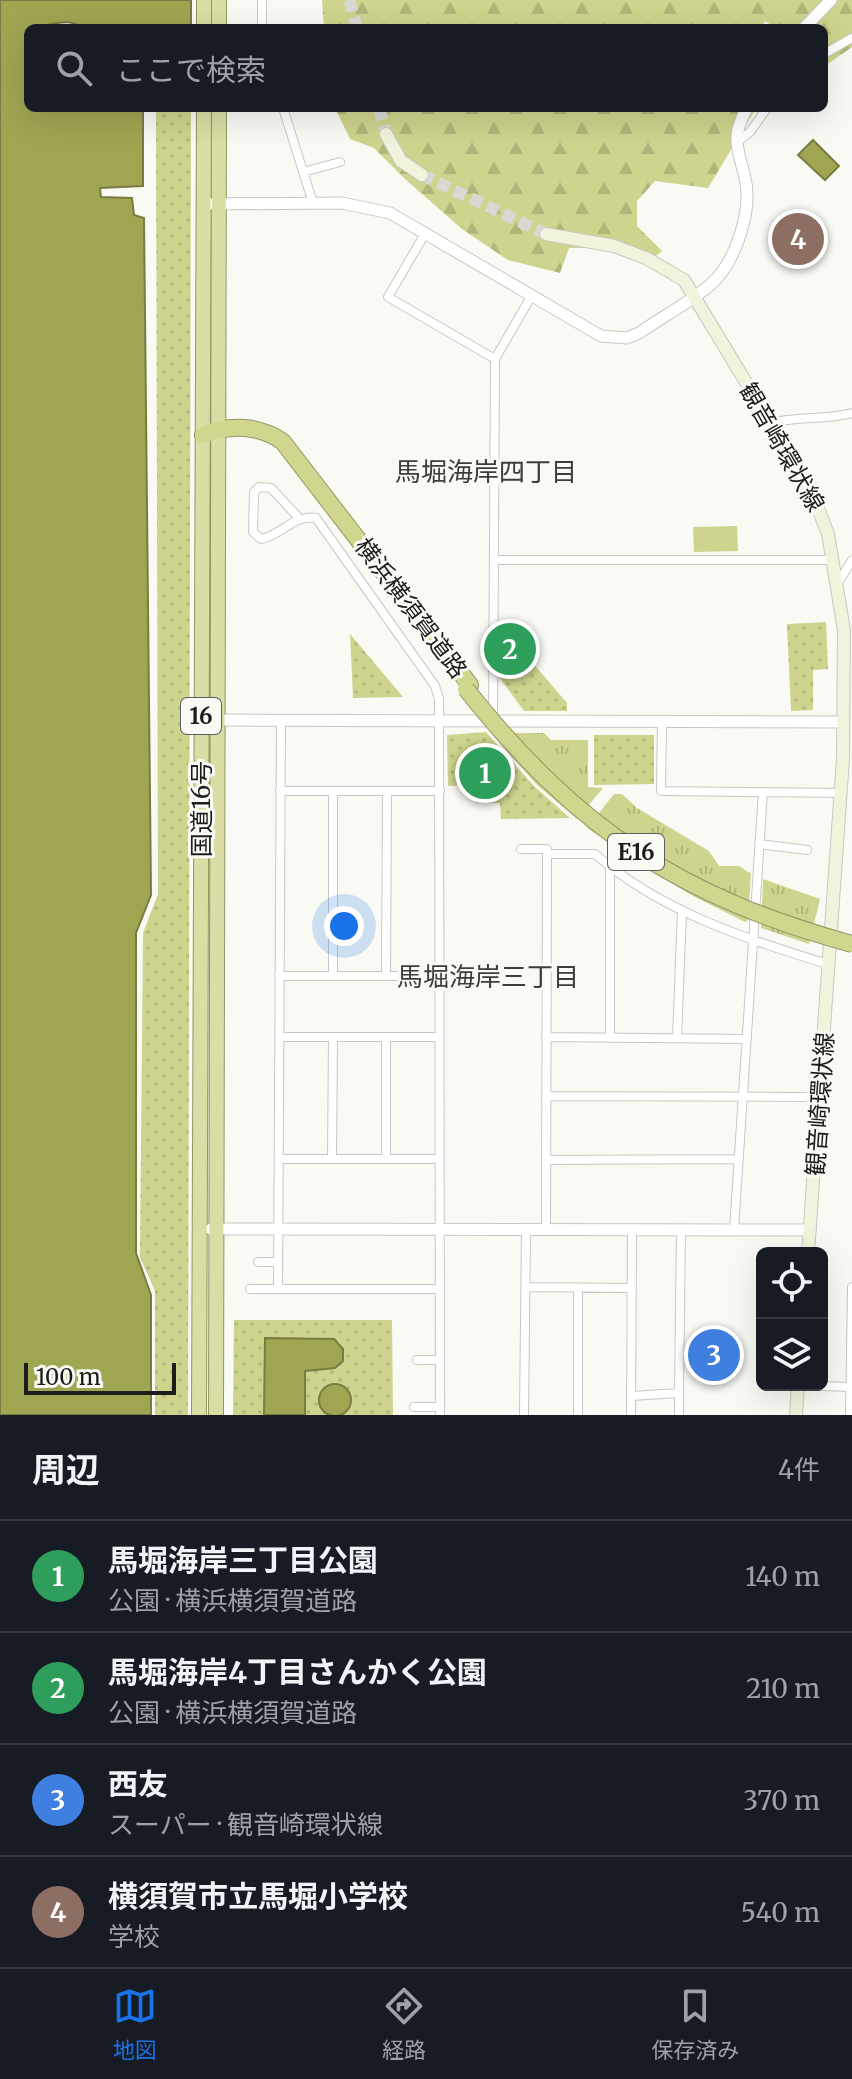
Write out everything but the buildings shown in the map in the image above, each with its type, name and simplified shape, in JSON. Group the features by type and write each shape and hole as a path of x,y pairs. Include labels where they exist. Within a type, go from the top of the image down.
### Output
{"highway":[{"path":"204,0 204,24"},
{"path":"219,0 219,24"},
{"name":"国道16号","path":"204,112 211,204 217,720 216,1415"},
{"name":"国道16号","path":"211,204 219,112"},
{"name":"横浜横須賀道路","path":"213,434 257,430 274,436 287,447 468,687 549,775 587,809 640,848 693,880 747,904 852,941"},
{"name":"国道16号","path":"199,1415 201,720 213,434"}],"main road":[{"path":"386,134 401,161 422,175"},
{"name":"観音崎環状線","path":"546,234 614,246 646,258 684,280 818,504 834,560 844,630 848,694 843,722 842,793 809,1247"},
{"path":"796,1415 798,1391"}],"street":[{"path":"262,0 262,24"},
{"path":"808,24 831,0"},
{"path":"828,52 852,38"},
{"path":"284,112 313,203"},
{"path":"211,204 352,204 390,213 601,336 627,338 713,283 730,256 746,218 748,191 735,143 736,131 745,112"},
{"path":"735,143 750,132 764,112"},
{"path":"303,172 340,162"},
{"path":"426,232 388,297 495,359"},
{"path":"493,721 495,359 532,295"},
{"path":"770,423 801,416 831,418 852,413"},
{"path":"299,518 271,488 259,487 254,492 253,532 261,539 268,538 299,518 316,518 435,686 440,721 440,1411 414,1407"},
{"path":"494,560 834,560"},
{"path":"838,583 852,560"},
{"path":"201,720 843,722"},
{"path":"278,1289 281,720"},
{"path":"662,722 661,791 842,793"},
{"path":"280,791 440,791"},
{"path":"333,791 333,976"},
{"path":"386,976 387,791"},
{"path":"734,1230 763,792"},
{"path":"759,844 807,850"},
{"path":"521,849 547,849 546,1230"},
{"path":"547,854 595,854 610,867 682,911 753,941 830,965"},
{"path":"610,867 610,1038"},
{"path":"677,1038 682,911"},
{"path":"279,976 439,976"},
{"path":"279,1037 439,1037"},
{"path":"332,1159 333,1037"},
{"path":"386,1037 386,1159"},
{"path":"546,1037 747,1039"},
{"path":"546,1096 820,1097"},
{"path":"279,1159 439,1159"},
{"path":"546,1160 739,1159"},
{"path":"199,1229 810,1230"},
{"path":"524,1415 526,1230"},
{"path":"631,1415 632,1230"},
{"path":"679,1415 681,1230"},
{"path":"258,1262 278,1262"},
{"path":"526,1287 632,1288"},
{"path":"850,1415 852,1287"},
{"path":"578,1288 578,1415"},
{"path":"250,1289 440,1289"},
{"path":"417,1360 440,1360"},
{"path":"828,1386 849,1387"},
{"path":"631,1396 679,1393"}],"green space":[{"path":"322,0 852,0 852,47 829,63 828,24 770,24 765,21 764,24 324,24"},
{"path":"156,112 191,112 188,1415 155,1415 155,1291 140,1257 143,933 158,894"},
{"path":"337,112 754,112 708,188 655,181 637,201 637,226 662,251 647,263 611,247 569,248 560,273 508,260 462,229 374,148 350,139"},
{"path":"737,526 738,551 694,552 693,527"},
{"path":"497,621 567,703 567,711 524,711 499,677"},
{"path":"826,622 828,669 813,670 813,710 791,711 787,624"},
{"path":"350,634 403,697 353,698"},
{"path":"486,732 534,786 570,818 501,819 500,803 476,803 475,785 448,786 447,735"},
{"path":"491,733 544,733 551,740 588,740 588,787 603,788 577,819 536,784"},
{"path":"594,735 654,735 654,784 594,785"},
{"path":"614,794 622,794 637,808 709,851 719,866 739,866 751,874 748,920 745,922 693,896 587,828"},
{"path":"763,879 820,899 809,944 761,928"},
{"path":"234,1320 392,1320 393,1415 233,1415"}],"shaded area":[{"path":"0,0 191,0 191,24 24,24 24,112 143,112 143,186 100,188 101,197 132,198 134,215 144,218 151,895 136,933 136,1253 151,1295 151,1415 0,1415"},
{"path":"813,140 839,166 825,180 798,155"},
{"path":"265,1338 334,1339 343,1349 343,1361 335,1368 305,1371 305,1415 264,1415"},
{"path":"329,1385 341,1385 350,1394 350,1406 341,1415 329,1415 320,1406 320,1394"}],"tunnel":[{"path":"349,0 356,24"},
{"path":"380,112 386,134"},
{"path":"422,175 546,234"}],"place":[{"name":"横須賀市立馬堀小学校","path":"798,239"},
{"name":"馬堀海岸4丁目さんかく公園","path":"510,649"},
{"name":"馬堀海岸三丁目公園","path":"485,773"},
{"name":"西友","path":"714,1355"}],"district":[{"name":"馬堀海岸四丁目","path":"486,471"},
{"name":"馬堀海岸三丁目","path":"488,976"}]}
